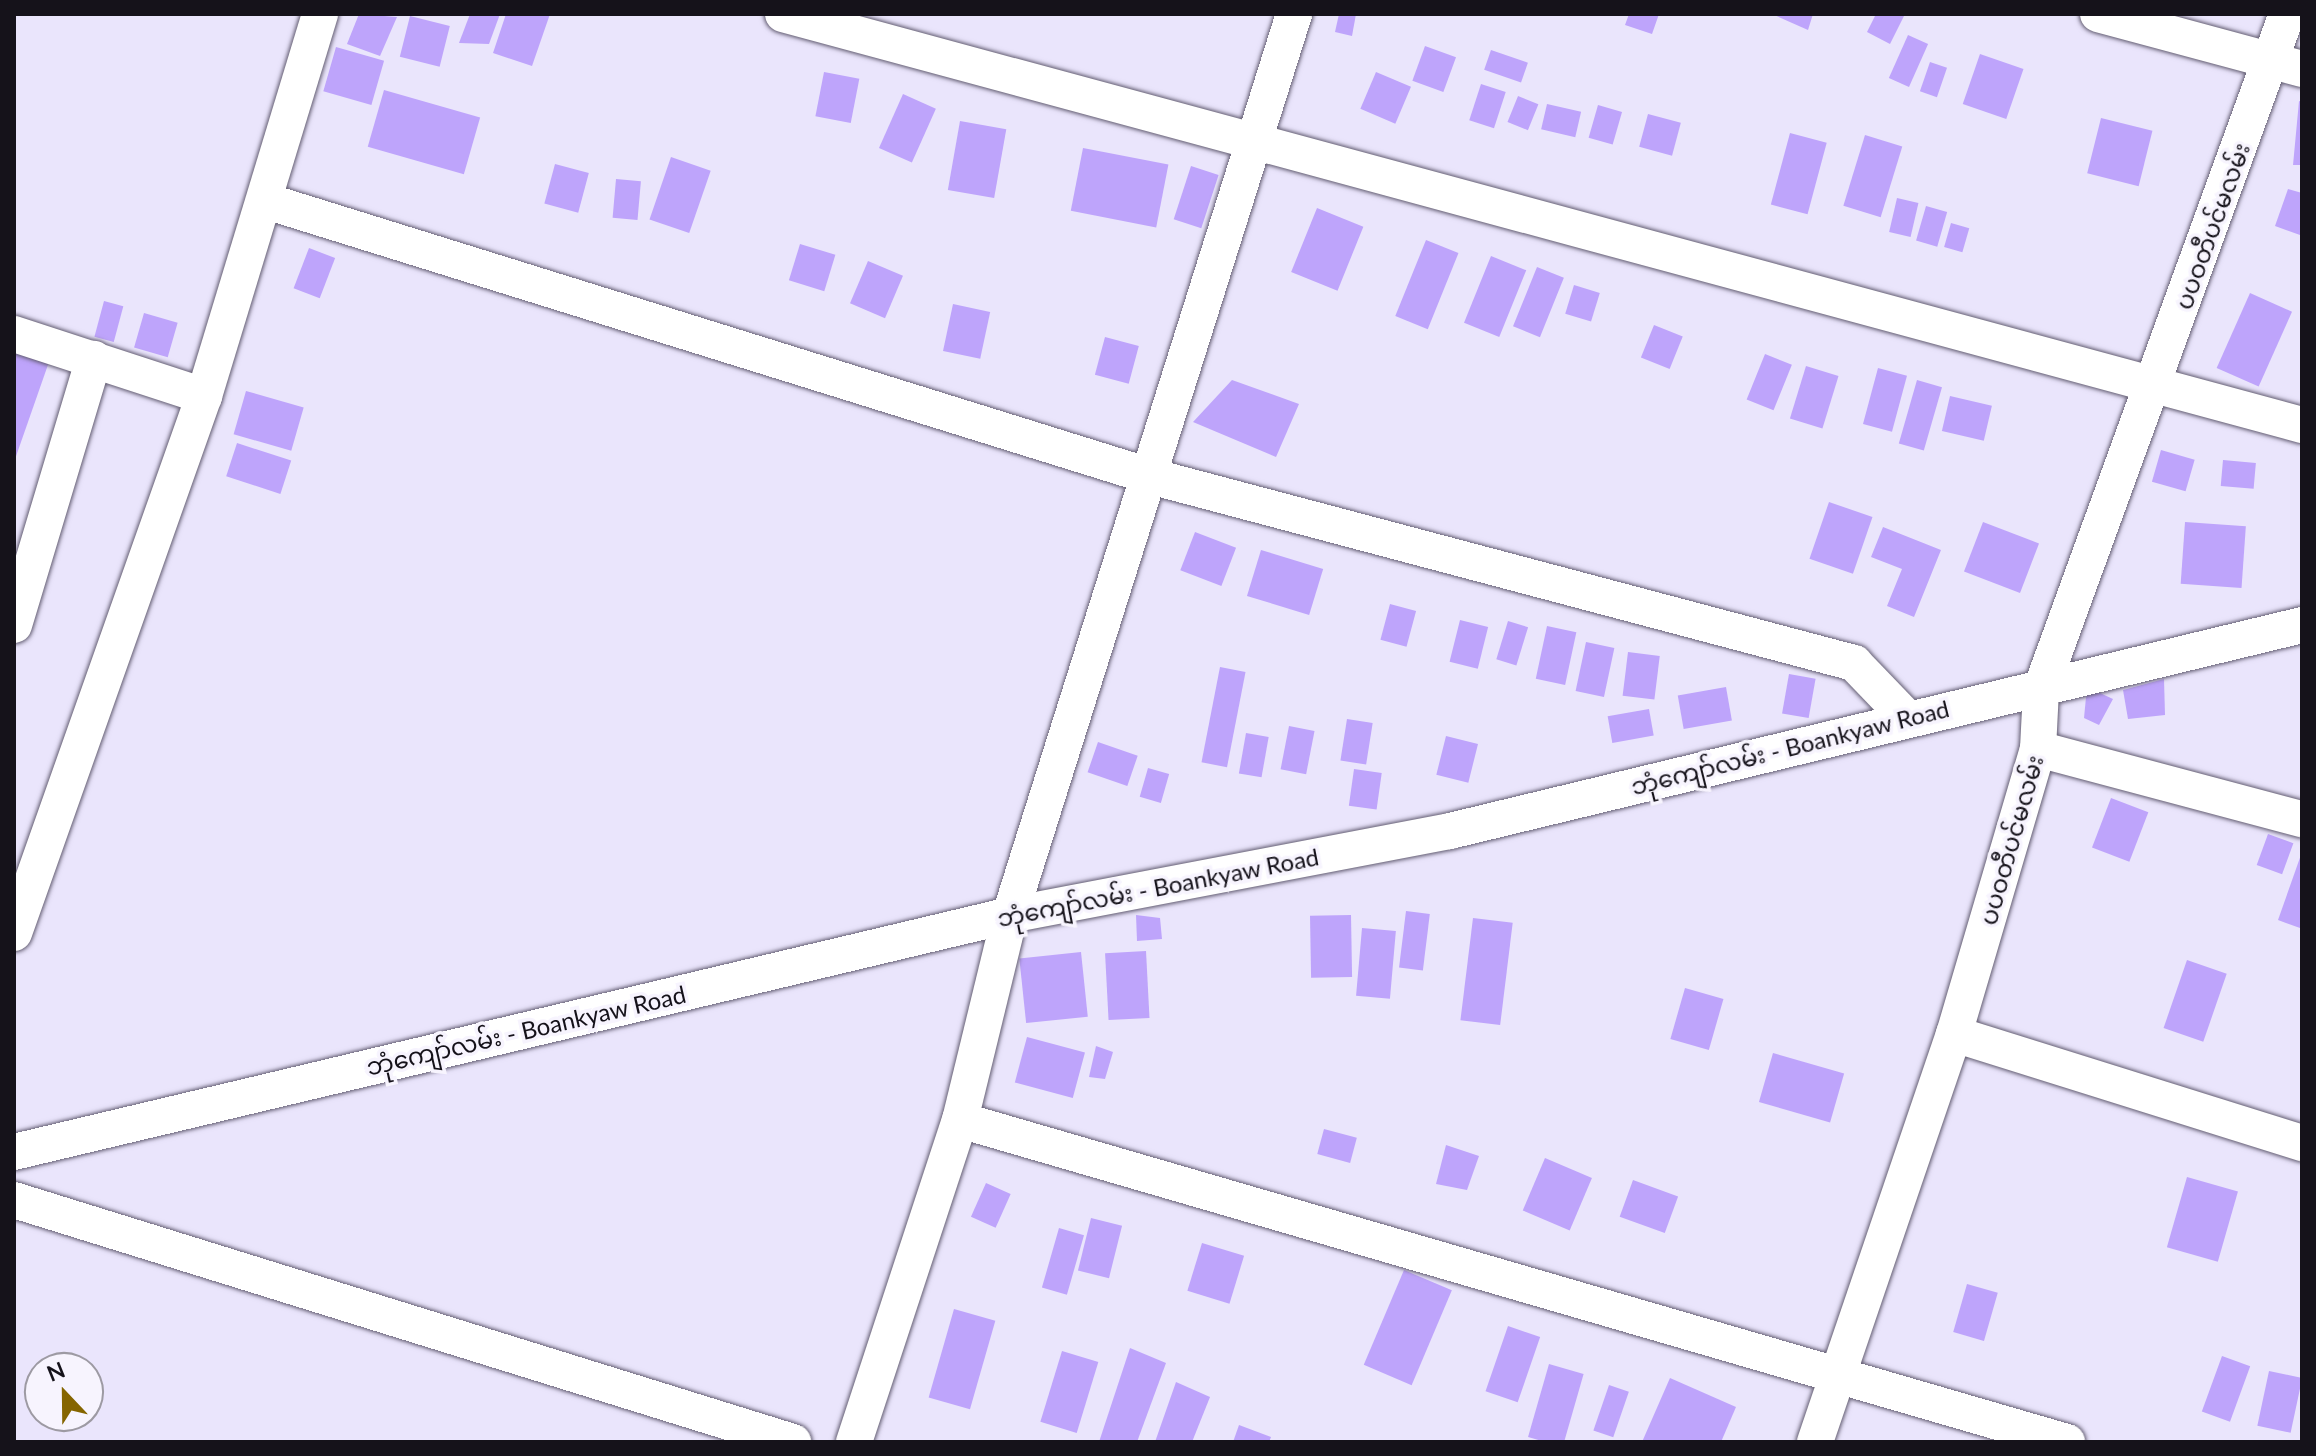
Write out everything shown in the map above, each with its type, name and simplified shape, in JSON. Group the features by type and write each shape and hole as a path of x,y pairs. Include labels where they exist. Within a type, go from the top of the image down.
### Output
{"street":[{"path":"14,933 28,853 204,396 266,201 320,14"},
{"path":"783,14 2302,425"},
{"path":"854,1442 960,1120 1010,915 1146,475 1294,14"},
{"path":"2098,14 2286,64"},
{"name":"ပပဝတီပင်မလမ်း","path":"1815,1442 1954,1034 2038,749 2041,689 2155,385 2286,64 2287,14"},
{"path":"266,201 1146,475 1854,663 1907,718"},
{"path":"14,334 204,396"},
{"path":"14,625 94,359"},
{"name":"ဘုံကျော်လမ်း - Boankyaw Road","path":"14,1152 1010,915 1450,831 1907,718 2041,689 2302,625"},
{"path":"2038,749 2302,819"},
{"path":"1954,1034 2302,1143"},
{"path":"960,1120 1838,1378 2067,1442"},
{"path":"14,1200 793,1442"}],"building":[{"path":"359,14 397,17 380,56 347,44"},
{"path":"470,14 500,14 489,44 459,43"},
{"path":"506,14 550,14 532,66 493,53"},
{"path":"1339,14 1356,14 1352,36 1335,32"},
{"path":"1629,14 1659,14 1652,34 1625,25"},
{"path":"1772,14 1813,14 1808,30"},
{"path":"1876,14 1905,14 1890,44 1867,32"},
{"path":"410,16 450,26 440,67 400,57"},
{"path":"1908,35 1928,44 1909,87 1889,78"},
{"path":"1425,46 1456,57 1443,92 1412,81"},
{"path":"336,47 384,61 371,105 323,91"},
{"path":"1491,50 1528,63 1521,83 1484,70"},
{"path":"1980,54 2023,69 2006,119 1963,104"},
{"path":"1930,62 1947,68 1937,97 1920,91"},
{"path":"824,72 859,79 851,123 815,116"},
{"path":"1376,72 1411,87 1395,124 1360,109"},
{"path":"1481,84 1506,92 1494,128 1469,120"},
{"path":"384,90 480,118 464,174 368,147"},
{"path":"903,94 936,109 912,163 879,148"},
{"path":"1518,96 1538,104 1528,130 1508,122"},
{"path":"2299,101 2302,102 2302,165 2293,165"},
{"path":"1547,104 1581,112 1575,137 1541,129"},
{"path":"1598,105 1622,112 1613,145 1589,138"},
{"path":"1648,114 1681,123 1672,156 1639,147"},
{"path":"2101,118 2152,131 2139,186 2087,173"},
{"path":"960,121 1006,129 994,198 948,190"},
{"path":"1790,133 1827,143 1808,214 1771,204"},
{"path":"1865,135 1902,146 1881,217 1843,206"},
{"path":"1083,148 1168,165 1156,227 1071,211"},
{"path":"671,157 711,171 689,233 650,219"},
{"path":"555,164 589,173 578,213 544,204"},
{"path":"1191,166 1219,175 1201,228 1174,219"},
{"path":"616,179 641,181 638,220 613,218"},
{"path":"2288,189 2302,193 2300,235 2275,226"},
{"path":"1897,198 1918,203 1911,237 1889,232"},
{"path":"1926,206 1947,212 1937,247 1916,241"},
{"path":"1317,208 1363,227 1338,291 1291,272"},
{"path":"1951,223 1969,228 1962,252 1944,247"},
{"path":"1426,240 1458,253 1428,329 1395,316"},
{"path":"800,244 835,255 824,291 789,280"},
{"path":"309,248 335,258 320,298 294,288"},
{"path":"1491,256 1526,270 1499,337 1464,323"},
{"path":"868,261 903,276 885,318 850,303"},
{"path":"1537,267 1564,278 1540,337 1513,326"},
{"path":"1574,285 1600,293 1591,322 1565,314"},
{"path":"2250,293 2292,312 2259,387 2217,368"},
{"path":"104,301 123,306 114,342 94,337"},
{"path":"953,304 990,312 980,359 943,351"},
{"path":"144,313 178,323 168,357 134,348"},
{"path":"1654,325 1683,337 1670,369 1641,357"},
{"path":"1105,337 1139,346 1129,384 1095,375"},
{"path":"14,347 50,359 14,462"},
{"path":"1765,354 1792,365 1774,410 1747,399"},
{"path":"1806,366 1839,376 1822,429 1790,419"},
{"path":"1878,368 1907,376 1892,432 1863,424"},
{"path":"1232,380 1299,404 1276,457 1193,422"},
{"path":"1917,380 1942,387 1924,451 1899,443"},
{"path":"246,391 304,408 291,451 234,434"},
{"path":"1950,396 1992,406 1984,441 1942,431"},
{"path":"237,443 291,461 280,494 226,476"},
{"path":"2161,450 2195,460 2186,491 2152,482"},
{"path":"2223,460 2256,463 2254,489 2221,486"},
{"path":"1829,502 1872,517 1853,574 1809,559"},
{"path":"1983,522 2039,544 2020,593 1964,571"},
{"path":"2185,522 2246,526 2242,588 2181,584"},
{"path":"1883,527 1941,550 1914,617 1887,606 1902,569 1871,557"},
{"path":"1195,532 1236,548 1221,586 1180,570"},
{"path":"1261,550 1323,569 1309,615 1247,596"},
{"path":"1390,604 1416,611 1407,647 1380,640"},
{"path":"1460,620 1488,627 1478,669 1450,662"},
{"path":"1508,621 1528,627 1516,665 1496,659"},
{"path":"1547,626 1576,632 1565,685 1536,679"},
{"path":"1586,642 1614,648 1604,697 1576,691"},
{"path":"1628,652 1660,656 1654,700 1623,696"},
{"path":"1220,667 1246,672 1227,767 1201,762"},
{"path":"1789,674 1816,679 1809,718 1782,713"},
{"path":"2164,679 2165,715 2128,719 2123,690"},
{"path":"1726,687 1732,720 1684,729 1678,696"},
{"path":"2087,687 2113,699 2099,725 2084,718"},
{"path":"1649,709 1654,736 1612,743 1608,716"},
{"path":"1347,719 1373,723 1366,765 1340,760"},
{"path":"1289,726 1315,731 1306,774 1281,769"},
{"path":"1246,733 1269,737 1262,777 1239,773"},
{"path":"1446,736 1478,744 1468,783 1436,775"},
{"path":"1098,742 1138,756 1127,786 1088,772"},
{"path":"1148,768 1169,774 1161,803 1140,797"},
{"path":"1354,769 1382,773 1377,810 1349,806"},
{"path":"2111,798 2148,812 2129,862 2092,847"},
{"path":"2268,834 2293,843 2282,874 2257,865"},
{"path":"2302,852 2302,924 2300,928 2278,920"},
{"path":"1406,911 1430,914 1423,970 1399,968"},
{"path":"1136,915 1160,918 1162,939 1137,941"},
{"path":"1351,915 1352,977 1311,978 1310,916"},
{"path":"1473,918 1513,923 1500,1025 1460,1020"},
{"path":"1362,928 1396,931 1390,999 1356,996"},
{"path":"1146,951 1150,1018 1109,1020 1105,953"},
{"path":"1081,952 1088,1017 1026,1023 1019,958"},
{"path":"2187,960 2227,974 2203,1042 2164,1028"},
{"path":"1685,988 1723,999 1709,1050 1670,1039"},
{"path":"1027,1037 1085,1053 1073,1098 1015,1082"},
{"path":"1096,1046 1113,1052 1105,1079 1089,1077"},
{"path":"1773,1053 1844,1073 1830,1122 1759,1102"},
{"path":"1324,1129 1357,1138 1350,1163 1317,1154"},
{"path":"1446,1145 1479,1156 1467,1190 1436,1184"},
{"path":"1545,1158 1592,1178 1570,1230 1523,1210"},
{"path":"2187,1177 2238,1192 2218,1262 2167,1247"},
{"path":"1633,1180 1678,1196 1665,1233 1620,1217"},
{"path":"986,1183 1011,1194 996,1228 971,1217"},
{"path":"1091,1218 1122,1226 1109,1278 1078,1270"},
{"path":"1059,1228 1084,1235 1067,1295 1042,1288"},
{"path":"1202,1243 1244,1256 1229,1304 1187,1291"},
{"path":"1404,1270 1452,1290 1412,1385 1364,1365"},
{"path":"1967,1284 1998,1293 1984,1341 1953,1332"},
{"path":"954,1309 995,1321 970,1409 929,1397"},
{"path":"1508,1326 1540,1337 1518,1402 1486,1391"},
{"path":"1130,1348 1166,1363 1137,1442 1099,1442"},
{"path":"1062,1351 1098,1362 1077,1433 1040,1422"},
{"path":"2222,1356 2250,1366 2230,1422 2202,1411"},
{"path":"1549,1364 1584,1374 1564,1442 1545,1442 1528,1437"},
{"path":"2269,1371 2302,1378 2291,1433 2257,1426"},
{"path":"1670,1378 1736,1407 1721,1442 1642,1442"},
{"path":"1176,1382 1210,1397 1192,1442 1155,1442"},
{"path":"1609,1385 1629,1392 1613,1437 1593,1430"},
{"path":"1239,1425 1271,1437 1269,1442 1233,1442"}]}
